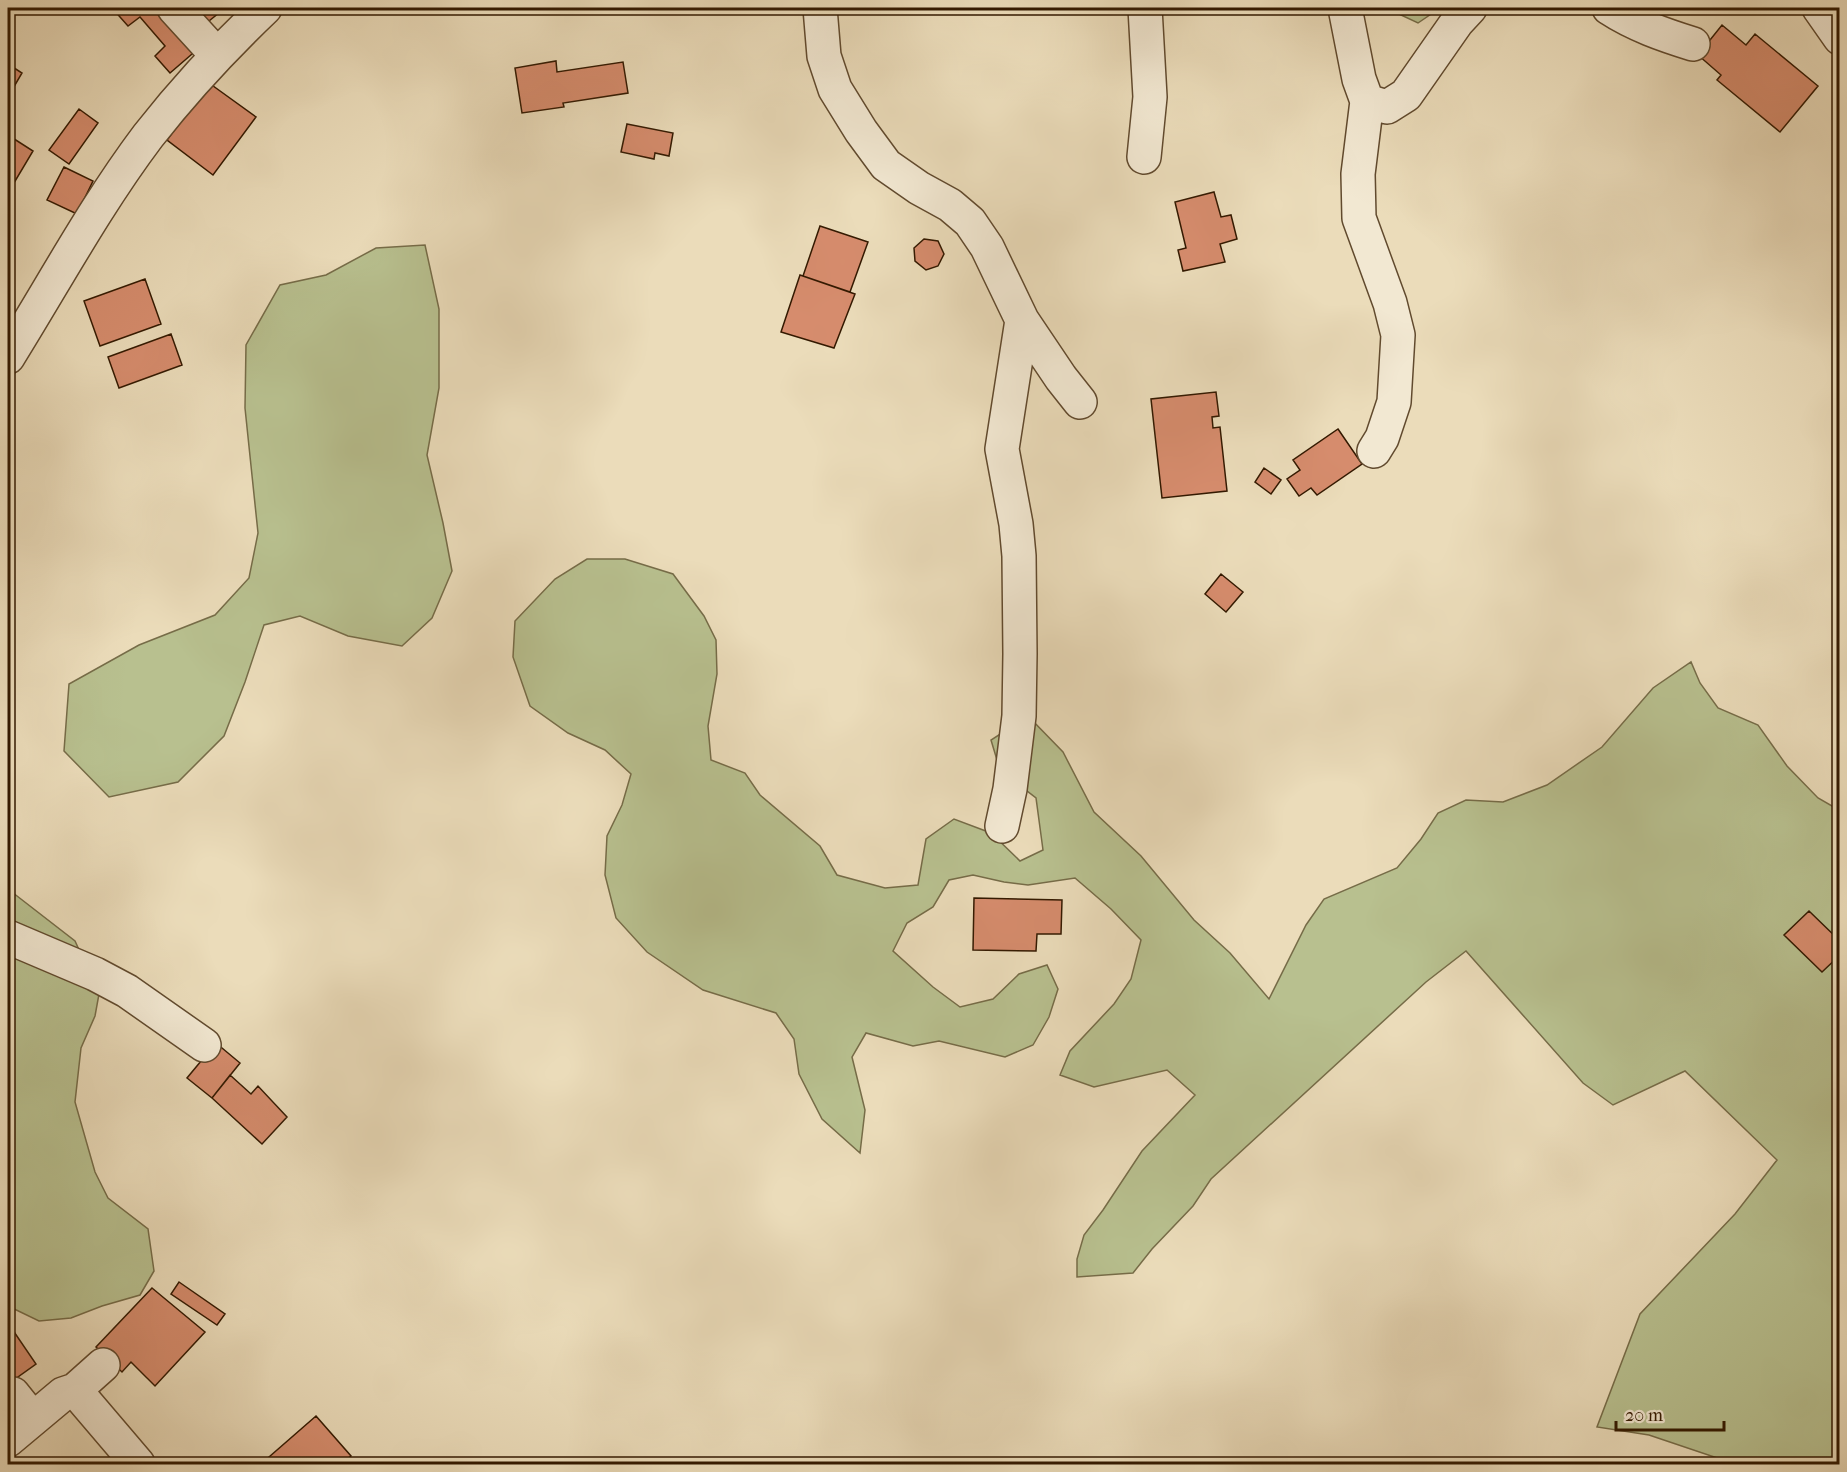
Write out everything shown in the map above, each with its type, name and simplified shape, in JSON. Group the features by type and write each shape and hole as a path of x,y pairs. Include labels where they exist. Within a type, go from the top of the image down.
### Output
{"street":[{"path":"174,8 216,54"},
{"path":"8,357 99,209 148,137 216,54 265,8"},
{"path":"820,8 824,56 835,89 861,131 886,165 919,188 950,205 970,222 987,247 1022,320 1080,402"},
{"path":"1144,157 1150,97 1145,8"},
{"path":"1345,8 1359,79 1366,102 1358,174 1359,218 1390,303 1398,335 1394,402 1382,438 1374,451"},
{"path":"1366,102 1387,108 1406,95 1457,22 1470,8"},
{"path":"1610,8 1623,17 1654,31 1693,44"},
{"path":"1819,8 1839,38"},
{"path":"1002,826 1010,789 1019,716 1020,654 1019,556 1016,524 1002,449 1022,320"},
{"path":"8,937 95,974 127,991 204,1045"},
{"path":"8,1440 63,1394 75,1390 103,1365"},
{"path":"75,1390 138,1464"},
{"path":"13,1394 33,1419"}],"green space":[{"path":"1386,8 1440,8 1418,23"},
{"path":"425,245 439,309 439,388 427,455 452,571 432,618 402,646 348,636 300,616 264,625 224,736 178,782 109,797 64,751 69,684 139,645 215,615 249,578 258,533 245,408 246,345 280,285 326,275 376,248"},
{"path":"587,559 625,559 673,574 704,616 716,640 717,674 708,726 711,760 745,773 760,795 820,846 837,875 885,888 918,885 926,839 954,819 991,833 1020,861 1043,850 1036,798 1000,770 991,740 1028,716 1063,752 1094,812 1141,856 1194,920 1230,953 1269,999 1306,925 1324,899 1397,868 1421,839 1438,813 1466,800 1503,802 1547,785 1602,747 1653,688 1691,662 1700,683 1718,708 1758,725 1787,766 1818,798 1839,810 1839,1464 1735,1464 1649,1435 1597,1427 1640,1314 1735,1214 1777,1160 1685,1071 1613,1105 1583,1083 1466,951 1426,982 1211,1179 1193,1206 1152,1249 1133,1273 1077,1277 1077,1259 1084,1235 1142,1151 1195,1095 1167,1070 1094,1087 1060,1075 1070,1051 1114,1004 1131,979 1141,940 1111,909 1075,878 1028,885 973,875 949,880 933,907 907,923 893,951 933,987 960,1007 993,999 1019,974 1047,965 1058,989 1049,1017 1033,1045 1005,1057 939,1041 913,1046 866,1033 852,1057 865,1110 860,1153 822,1119 799,1074 794,1039 776,1013 703,990 647,952 616,918 605,875 607,836 622,805 631,774 605,750 568,733 530,706 513,657 515,621 555,579"},
{"path":"8,889 75,941 99,994 95,1016 81,1048 75,1102 95,1172 108,1198 148,1229 154,1271 140,1295 71,1318 39,1321 8,1306"}],"building":[{"path":"112,8 163,8 199,48 170,73 155,56 165,46 140,17 128,26"},
{"path":"189,8 225,8 204,25"},
{"path":"1722,25 1746,45 1755,34 1818,86 1780,132 1717,80 1721,75 1698,55"},
{"path":"556,61 557,72 623,62 628,93 563,103 564,107 522,113 515,68"},
{"path":"8,64 22,73 8,97"},
{"path":"209,83 256,117 213,175 167,140"},
{"path":"79,109 98,123 69,164 49,150"},
{"path":"627,124 673,133 669,156 655,153 654,159 621,152"},
{"path":"8,135 33,151 8,193"},
{"path":"64,167 93,181 77,214 47,200"},
{"path":"1214,192 1221,217 1231,215 1237,239 1220,244 1225,262 1183,271 1178,250 1186,248 1175,202"},
{"path":"820,226 868,242 850,292 803,276"},
{"path":"924,239 938,241 944,254 938,266 926,270 915,261 914,248"},
{"path":"800,275 855,294 834,348 781,332"},
{"path":"145,279 161,324 100,346 84,301"},
{"path":"171,334 182,365 119,388 108,357"},
{"path":"1216,392 1219,416 1212,417 1213,428 1220,427 1227,491 1162,498 1151,399"},
{"path":"1338,429 1362,464 1317,495 1311,488 1299,496 1287,479 1300,470 1293,460"},
{"path":"1264,468 1281,480 1271,494 1255,482"},
{"path":"1221,574 1243,592 1226,612 1205,594"},
{"path":"974,898 1062,900 1061,934 1037,934 1036,951 973,950"},
{"path":"1809,911 1840,941 1840,955 1822,972 1784,935"},
{"path":"216,1043 240,1063 212,1098 187,1078"},
{"path":"230,1075 251,1094 258,1086 287,1117 262,1144 212,1098"},
{"path":"179,1282 225,1314 217,1325 171,1294"},
{"path":"152,1288 205,1332 155,1386 131,1362 122,1372 96,1347"},
{"path":"8,1323 36,1364 8,1384"},
{"path":"316,1416 351,1456 341,1464 261,1464"}]}
